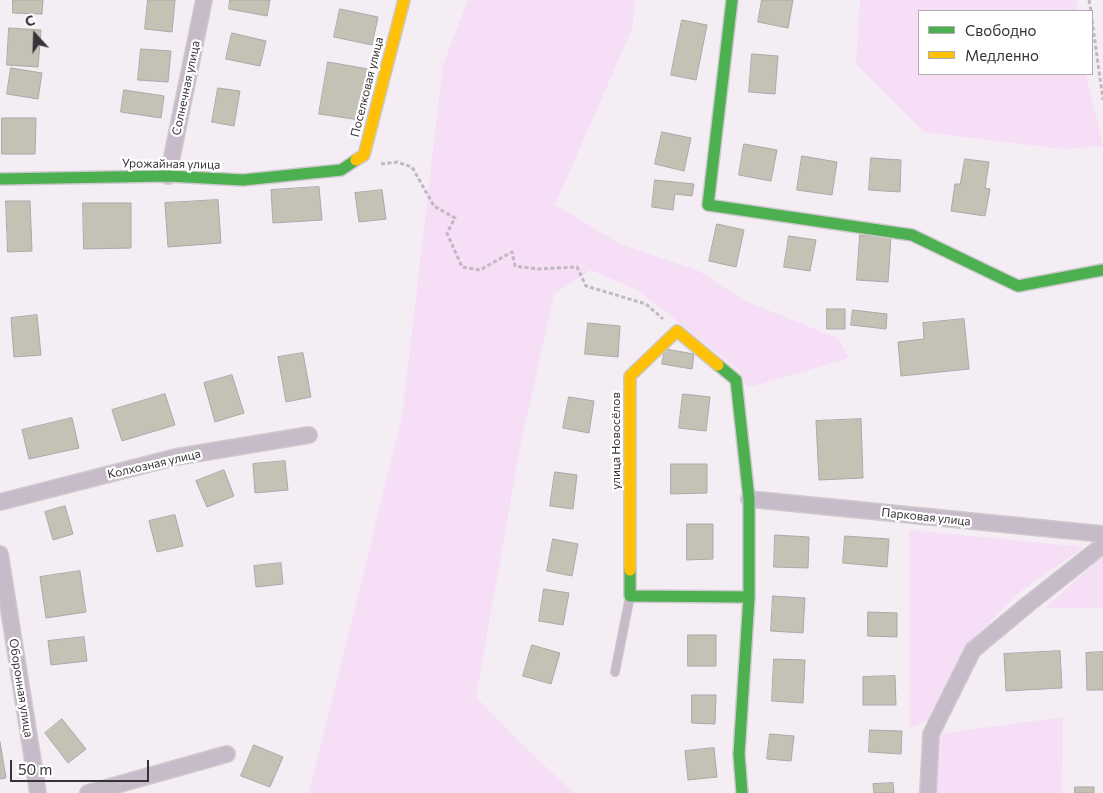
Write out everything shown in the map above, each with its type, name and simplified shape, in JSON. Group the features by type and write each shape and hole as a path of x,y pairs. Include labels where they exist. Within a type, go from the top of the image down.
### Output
{"street":[{"name":"Солнечная улица","path":"168,176 204,0"},
{"name":"Поселковая улица","path":"341,170 364,155 404,0"},
{"path":"732,0 708,205 912,234 1018,286 1103,270"},
{"name":"Урожайная улица","path":"0,178 168,176 243,180 341,170"},
{"path":"677,331 736,380 749,499 749,597 739,754 742,793"},
{"name":"улица Новосёлов","path":"630,596 630,376 677,331"},
{"name":"Колхозная улица","path":"0,502 176,457 309,435"},
{"name":"Парковая улица","path":"749,499 1103,534"},
{"path":"928,793 931,734 973,650 1041,593 1103,545"},
{"name":"Оборонная улица","path":"0,554 38,793"},
{"path":"630,596 749,597"},
{"path":"88,793 227,754"}],"lane":[{"path":"615,672 630,596"}],"path":[{"path":"1093,27 1103,100"},
{"path":"379,164 397,162 412,167 434,206 455,218 448,233 462,267 480,270 512,252 515,266 538,269 577,267 586,286 646,304 677,331"}],"shaded area":[{"path":"468,0 635,0 632,29 555,205 622,245 699,271 743,300 837,338 849,358 747,388 740,371 639,291 591,270 554,294 520,448 476,697 518,741 574,793 309,793 402,417 443,65"},
{"path":"860,0 1076,0 1078,10 918,10 918,75 1086,75 1103,146 1063,149 924,132 856,64"},
{"path":"909,530 1084,547 1017,594 966,647 927,721 910,728"},
{"path":"1103,558 1103,608 1045,608 1095,563"},
{"path":"1063,717 1062,793 936,793 939,734"}],"building":[{"path":"13,0 43,0 42,14 13,13"},
{"path":"148,0 175,0 172,32 145,29"},
{"path":"230,0 270,0 267,16 229,9"},
{"path":"762,0 793,0 788,28 758,22"},
{"path":"340,9 378,17 372,45 334,37"},
{"path":"682,20 707,25 696,80 671,75"},
{"path":"9,28 41,30 38,67 7,65"},
{"path":"232,33 266,41 260,66 226,59"},
{"path":"141,49 171,51 168,82 138,80"},
{"path":"752,54 778,56 775,94 749,92"},
{"path":"328,62 368,69 360,120 319,114"},
{"path":"11,68 42,73 38,99 7,94"},
{"path":"218,88 240,91 234,126 212,122"},
{"path":"124,90 164,96 161,118 121,112"},
{"path":"2,118 36,118 35,154 2,154"},
{"path":"662,132 691,138 684,171 655,164"},
{"path":"744,144 777,150 771,181 739,175"},
{"path":"802,156 837,162 832,195 797,190"},
{"path":"871,158 901,160 900,192 869,190"},
{"path":"965,159 989,162 985,188 990,189 985,216 951,211 955,184 960,184"},
{"path":"655,180 694,184 692,196 675,194 673,210 652,207"},
{"path":"319,187 322,220 273,223 271,190"},
{"path":"382,190 386,219 359,222 355,193"},
{"path":"218,200 221,243 168,247 165,203"},
{"path":"6,201 30,201 32,251 8,252"},
{"path":"83,203 131,203 131,248 84,249"},
{"path":"717,224 744,230 736,267 709,261"},
{"path":"860,235 891,237 888,282 857,280"},
{"path":"789,236 816,240 810,271 784,267"},
{"path":"827,309 845,309 845,329 827,329"},
{"path":"853,310 887,314 886,329 851,325"},
{"path":"37,315 41,355 14,357 11,318"},
{"path":"964,319 969,369 901,376 898,342 924,339 923,323"},
{"path":"588,323 620,326 618,357 585,354"},
{"path":"665,349 694,354 692,369 662,364"},
{"path":"303,353 311,397 286,402 278,357"},
{"path":"232,375 244,413 215,422 204,383"},
{"path":"165,394 175,425 122,441 112,410"},
{"path":"683,394 710,397 706,431 679,428"},
{"path":"569,397 594,401 589,433 563,428"},
{"path":"72,418 79,448 29,459 22,430"},
{"path":"861,419 863,478 819,480 816,421"},
{"path":"285,461 288,490 255,493 253,464"},
{"path":"671,464 707,464 707,493 671,494"},
{"path":"224,470 234,496 207,507 196,481"},
{"path":"555,472 577,475 573,509 550,506"},
{"path":"65,506 73,534 53,540 45,512"},
{"path":"175,515 183,546 157,552 149,521"},
{"path":"687,524 713,524 713,559 687,560"},
{"path":"775,535 809,537 808,568 774,567"},
{"path":"845,536 889,539 887,567 843,563"},
{"path":"553,539 578,544 572,576 547,571"},
{"path":"281,563 283,584 256,587 254,566"},
{"path":"80,571 86,612 46,618 40,577"},
{"path":"544,589 569,593 563,625 539,621"},
{"path":"773,596 805,598 803,633 771,631"},
{"path":"868,612 897,613 897,637 868,636"},
{"path":"688,635 716,635 716,666 688,666"},
{"path":"84,637 87,661 51,665 48,641"},
{"path":"532,645 560,653 551,684 523,676"},
{"path":"1060,651 1062,688 1006,691 1004,654"},
{"path":"1103,652 1103,690 1087,690 1086,653"},
{"path":"774,659 805,660 803,703 772,701"},
{"path":"895,676 896,705 863,705 863,677"},
{"path":"692,695 716,695 715,724 692,723"},
{"path":"62,719 86,749 68,763 45,733"},
{"path":"870,730 902,731 901,754 869,752"},
{"path":"770,734 794,736 791,761 767,759"},
{"path":"0,742 6,778 0,779"},
{"path":"254,745 283,757 270,787 241,776"},
{"path":"714,748 717,777 688,780 685,751"},
{"path":"893,783 894,793 874,793 873,784"},
{"path":"1075,787 1094,787 1094,793 1075,793"}],"traffic: fast":[{"path":"732,0 708,205 912,235 1018,286 1103,270"},
{"path":"0,179 168,176 243,180 341,170 356,160"},
{"path":"718,365 736,380 749,499 749,597 739,754 742,793"},
{"path":"630,570 630,596 749,597"}],"traffic: slow":[{"path":"356,160 364,155 404,0"},
{"path":"630,570 630,376 677,331 718,365"}]}
